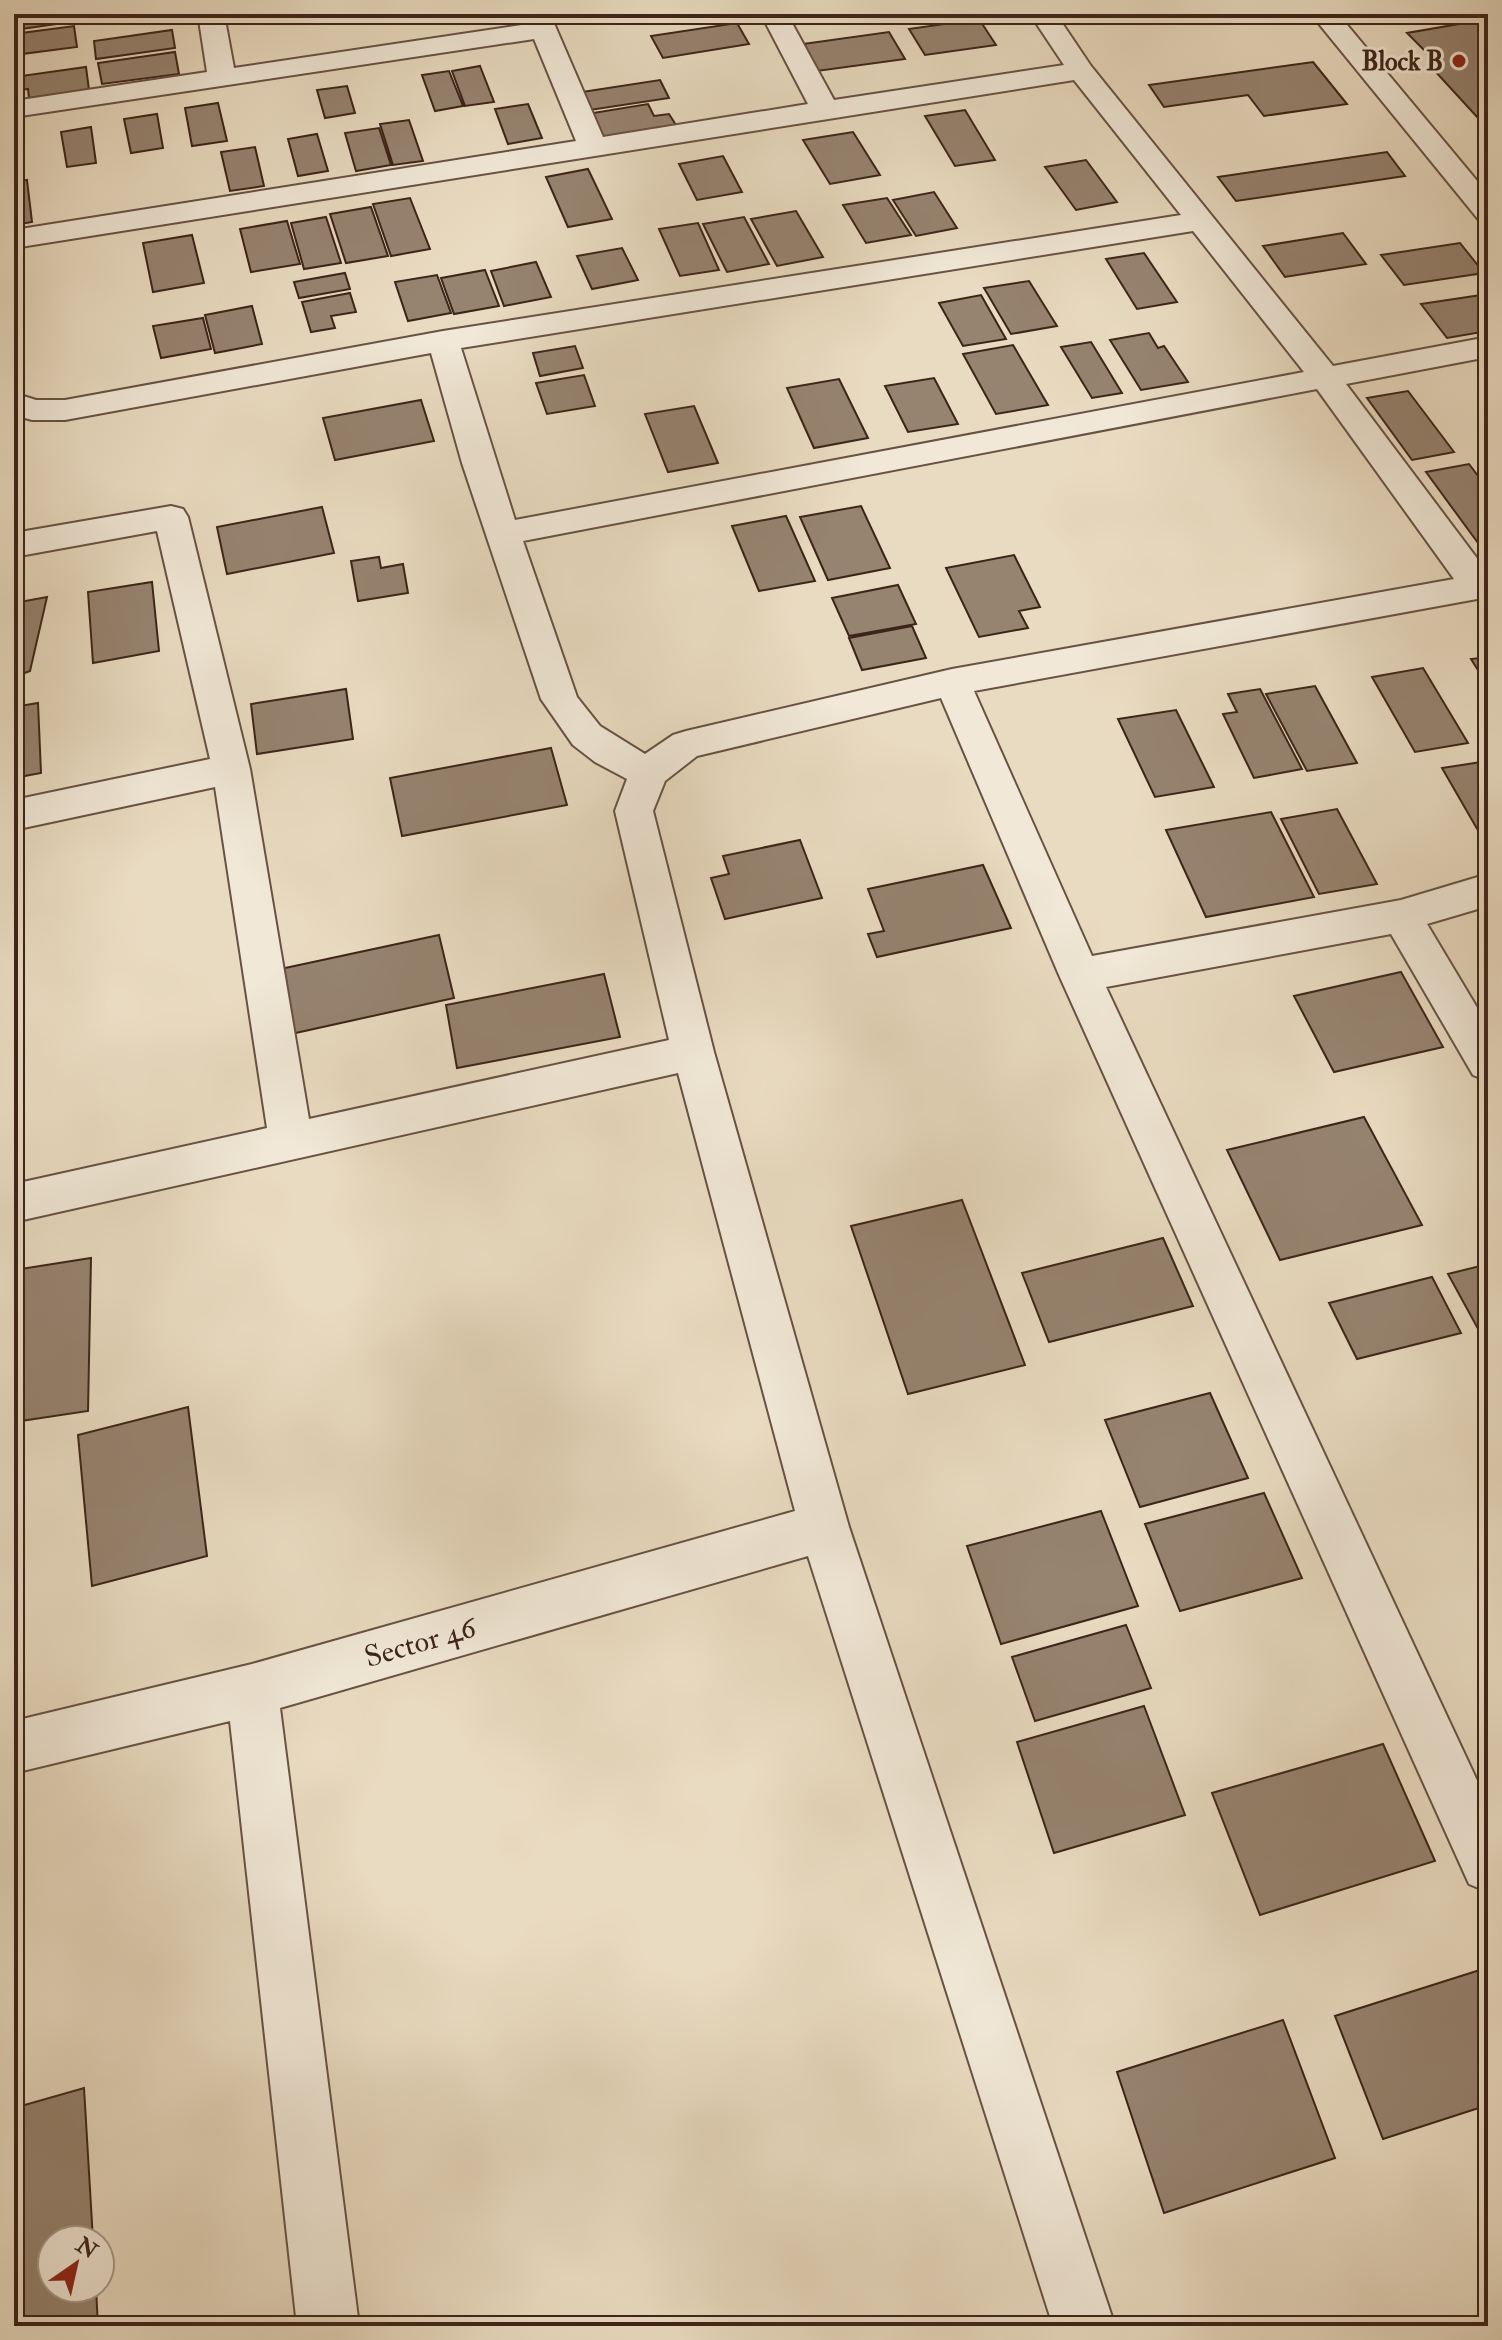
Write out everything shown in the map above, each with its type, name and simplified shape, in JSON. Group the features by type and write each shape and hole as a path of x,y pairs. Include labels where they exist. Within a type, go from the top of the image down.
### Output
{"street":[{"path":"211,14 222,78"},
{"path":"774,14 825,109"},
{"path":"1043,14 1081,71 1325,377 1483,586 952,682 686,745 663,757 637,791 634,811 693,1052 824,1527 1084,2326"},
{"path":"1324,14 1488,213"},
{"path":"14,109 222,78 540,22 594,149"},
{"path":"14,239 1081,71"},
{"path":"14,403 32,410 65,410 443,341 1201,221"},
{"path":"443,341 479,463 559,699 572,723 602,750 649,773"},
{"path":"505,533 1488,347"},
{"path":"14,545 171,517 231,769 291,1141"},
{"path":"952,682 1080,975 1488,1865"},
{"path":"14,815 231,769"},
{"path":"1080,975 1401,916 1488,890"},
{"path":"1401,916 1488,1063"},
{"path":"14,1203 693,1052"},
{"name":"Sector 46","path":"14,1747 252,1690 824,1527"},
{"path":"252,1690 328,2326"}],"building":[{"path":"14,14 70,14 71,22 14,30"},
{"path":"1108,14 1177,14 1114,23"},
{"path":"979,19 996,45 925,55 909,29"},
{"name":"Block B","path":"1488,19 1488,113 1478,118 1433,69 1427,53 1407,33"},
{"path":"737,23 749,44 663,58 651,36"},
{"path":"74,26 77,47 14,55 14,34"},
{"path":"172,30 175,48 96,59 94,41"},
{"path":"889,32 905,59 817,71 803,44"},
{"path":"175,52 179,74 102,84 98,63"},
{"path":"1313,62 1347,104 1264,116 1248,95 1164,107 1149,85"},
{"path":"480,66 494,102 465,106 452,71"},
{"path":"86,67 89,90 29,98 28,89 14,91 14,77"},
{"path":"449,71 463,106 435,111 422,75"},
{"path":"660,80 669,98 590,110 582,92"},
{"path":"347,86 355,113 325,118 317,90"},
{"path":"218,103 227,141 192,146 185,108"},
{"path":"528,104 542,138 508,144 495,109"},
{"path":"648,104 654,116 669,114 676,125 598,138 587,114"},
{"path":"965,110 995,160 955,166 925,116"},
{"path":"157,114 163,148 131,153 124,119"},
{"path":"409,120 423,161 393,165 380,124"},
{"path":"91,127 96,163 67,167 61,132"},
{"path":"379,128 391,165 356,171 345,133"},
{"path":"853,132 880,175 830,184 803,140"},
{"path":"317,134 328,171 298,176 288,139"},
{"path":"255,147 264,186 230,191 221,152"},
{"path":"1387,152 1405,176 1236,201 1218,177"},
{"path":"723,156 742,192 697,200 679,164"},
{"path":"1086,160 1117,202 1076,210 1045,167"},
{"path":"588,169 612,219 568,227 546,177"},
{"path":"27,180 32,222 14,225 14,182"},
{"path":"934,192 957,228 916,236 893,200"},
{"path":"410,198 430,249 391,256 373,204"},
{"path":"887,198 911,235 866,243 843,205"},
{"path":"371,207 388,256 346,263 330,214"},
{"path":"796,211 823,257 777,266 751,219"},
{"path":"326,217 341,263 304,269 291,223"},
{"path":"744,217 769,264 727,272 703,224"},
{"path":"287,221 300,264 251,272 240,229"},
{"path":"698,223 719,270 680,276 659,229"},
{"path":"1343,233 1366,264 1285,277 1263,246"},
{"path":"192,235 204,283 153,292 143,243"},
{"path":"1460,243 1484,273 1404,285 1381,255"},
{"path":"622,248 638,280 592,289 577,256"},
{"path":"1144,253 1177,302 1137,309 1106,259"},
{"path":"536,262 551,297 504,306 491,271"},
{"path":"485,270 499,306 454,314 441,278"},
{"path":"345,273 350,289 299,298 294,282"},
{"path":"437,275 451,313 408,321 395,282"},
{"path":"1029,281 1057,326 1011,334 984,288"},
{"path":"350,293 356,312 331,316 335,328 311,332 302,302"},
{"path":"1488,294 1488,331 1447,338 1421,304"},
{"path":"981,295 1006,339 963,346 939,303"},
{"path":"252,306 262,344 215,353 205,315"},
{"path":"203,318 211,349 161,358 153,326"},
{"path":"1149,333 1158,348 1164,346 1188,382 1141,390 1110,340"},
{"path":"1091,342 1122,393 1092,398 1061,347"},
{"path":"1013,345 1048,405 996,414 963,354"},
{"path":"575,346 583,368 540,376 533,353"},
{"path":"584,375 595,406 547,414 536,383"},
{"path":"934,378 958,424 908,432 885,386"},
{"path":"839,379 868,438 814,448 787,388"},
{"path":"1408,391 1454,452 1412,460 1367,398"},
{"path":"421,400 434,441 335,460 323,418"},
{"path":"694,406 718,463 668,472 645,414"},
{"path":"1469,464 1488,489 1488,541 1478,543 1426,472"},
{"path":"861,506 890,568 828,580 800,517"},
{"path":"322,507 334,553 227,574 217,527"},
{"path":"786,516 815,581 759,591 732,526"},
{"path":"1014,555 1040,607 1019,611 1028,628 979,637 946,568"},
{"path":"379,557 381,568 403,564 408,593 358,601 351,561"},
{"path":"152,582 159,651 93,663 88,592"},
{"path":"898,585 916,624 849,636 832,598"},
{"path":"47,597 30,671 14,677 14,603"},
{"path":"912,626 926,658 862,670 849,638"},
{"path":"1488,657 1488,686 1471,659"},
{"path":"1423,668 1468,743 1415,752 1372,677"},
{"path":"1315,686 1357,763 1307,771 1266,694"},
{"path":"346,689 353,739 257,754 251,704"},
{"path":"1260,689 1302,769 1254,778 1223,714 1237,712 1228,694"},
{"path":"38,703 41,773 14,778 14,707"},
{"path":"1176,710 1214,787 1155,797 1118,719"},
{"path":"551,748 567,805 402,836 390,778"},
{"path":"1488,761 1488,846 1487,846 1442,768"},
{"path":"1337,809 1377,884 1319,894 1281,819"},
{"path":"1271,812 1314,897 1206,917 1166,830"},
{"path":"800,840 822,898 725,919 711,878 729,874 723,856"},
{"path":"983,865 1011,928 877,957 868,934 884,931 868,889"},
{"path":"439,935 454,998 282,1036 271,971"},
{"path":"1401,972 1443,1047 1334,1072 1294,996"},
{"path":"604,974 620,1037 457,1068 446,1005"},
{"path":"1364,1117 1422,1225 1280,1260 1227,1150"},
{"path":"962,1200 1025,1365 908,1394 851,1226"},
{"path":"1163,1238 1193,1306 1049,1342 1022,1273"},
{"path":"91,1258 88,1411 14,1422 14,1270"},
{"path":"1488,1264 1488,1347 1448,1274"},
{"path":"1432,1277 1461,1333 1357,1359 1329,1303"},
{"path":"1210,1393 1248,1478 1140,1507 1105,1420"},
{"path":"188,1407 207,1556 92,1586 78,1435"},
{"path":"1264,1493 1302,1578 1180,1611 1145,1524"},
{"path":"1101,1511 1138,1606 1001,1644 967,1546"},
{"path":"1126,1625 1151,1688 1035,1721 1012,1657"},
{"path":"1144,1706 1185,1815 1054,1853 1017,1742"},
{"path":"1383,1744 1435,1861 1260,1915 1212,1793"},
{"path":"1483,1969 1488,1981 1488,2105 1383,2139 1335,2016"},
{"path":"1283,2020 1335,2158 1164,2213 1117,2072"},
{"path":"84,2088 92,2224 36,2224 36,2304 97,2304 98,2326 14,2326 14,2108"}],"place":[{"name":"Block B","path":"1459,61"}]}
